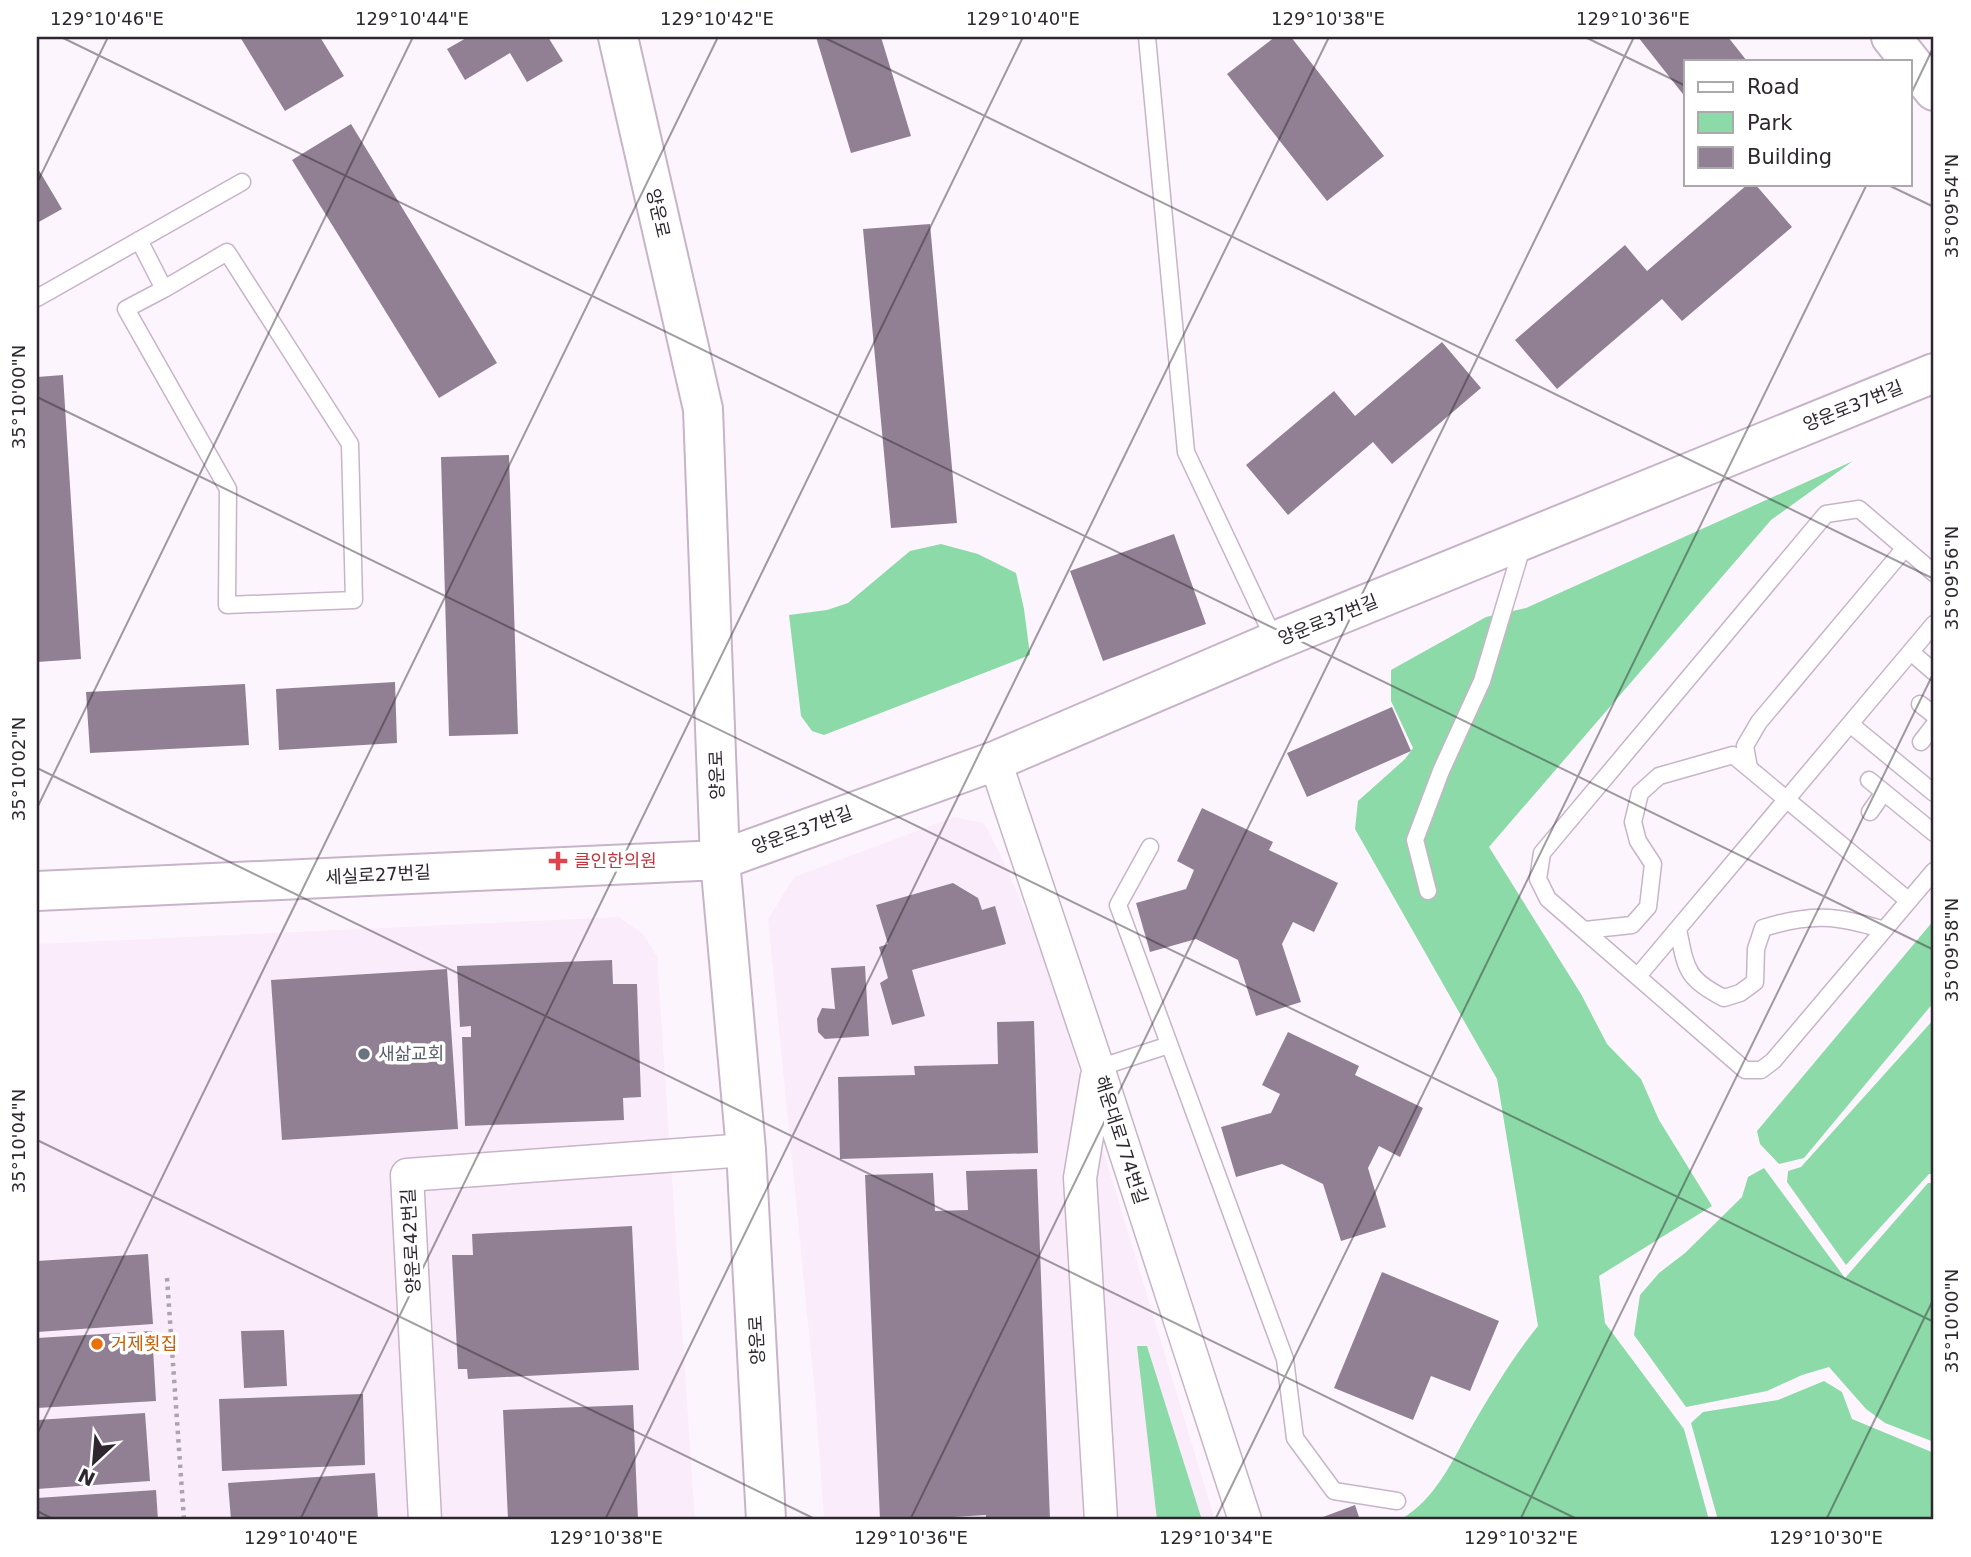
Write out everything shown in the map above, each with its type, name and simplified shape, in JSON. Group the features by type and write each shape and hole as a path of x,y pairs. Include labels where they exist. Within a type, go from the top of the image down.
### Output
{"street":[{"name":"양운로","path":"618,37 703,410 720,860 746,1150 766,1520"},
{"path":"1891,37 1909,60"},
{"path":"1912,63 1934,91"},
{"name":"양운로37번길","path":"720,860 995,761 1275,642 1934,373"},
{"name":"해운대로774번길","path":"995,761 1245,1520"},
{"name":"세실로27번길","path":"37,891 720,860"},
{"path":"1098,1068 1080,1178 1101,1520"},
{"name":"양운로42번길","path":"425,1520 407,1175 746,1150"}],"lane":[{"path":"1147,37 1186,452 1275,642"},
{"path":"37,298 242,182"},
{"path":"139,240 163,289"},
{"path":"227,252 350,444 354,600 227,605 228,489 126,309 163,289 227,252"},
{"path":"1934,572 1859,509 1826,514 1542,853 1538,879 1548,899 1745,1070 1760,1070 1773,1062 1934,871"},
{"path":"1428,891 1415,840 1441,771 1482,681 1524,540"},
{"path":"1749,768 1745,746 1759,722 1905,548"},
{"path":"1638,976 1934,624"},
{"path":"1911,652 1934,672"},
{"path":"1920,704 1934,715"},
{"path":"1850,724 1932,785"},
{"path":"1920,742 1934,725"},
{"path":"1585,930 1632,925 1648,907 1653,864 1638,841 1633,822 1640,793 1659,775 1732,755 1909,901"},
{"path":"1869,780 1934,832"},
{"path":"1870,812 1884,792"},
{"path":"1150,847 1118,905 1285,1359 1295,1438 1334,1491 1397,1501"},
{"path":"1678,929 1686,965 1700,986 1724,998 1740,993 1755,982 1756,949 1763,928 1789,920 1820,917 1849,919 1884,930"},
{"path":"1098,1068 1169,1045"}],"path":[{"path":"167,1279 184,1520"}],"shaded area":[{"path":"954,817 984,823 1004,862 1045,958 1215,1520 824,1520 815,1394 768,919 794,877"},
{"path":"619,917 643,934 657,956 695,1520 37,1520 37,944"}],"green space":[{"path":"1853,461 1771,520 1489,847 1581,994 1607,1044 1641,1079 1659,1120 1712,1206 1599,1276 1605,1323 1684,1429 1709,1520 1400,1520 1424,1501 1442,1478 1495,1388 1538,1326 1497,1079 1355,829 1358,801 1405,759 1413,748 1391,701 1391,670 1486,617 1526,608"},
{"path":"941,544 978,554 1016,573 1030,655 824,735 812,731 801,716 789,615 827,610 848,603 910,551"},
{"path":"1934,920 1934,1002 1804,1158 1779,1164 1760,1144 1757,1131"},
{"path":"1934,1019 1934,1174 1929,1174 1846,1265 1787,1182 1788,1171 1801,1167"},
{"path":"1764,1168 1845,1278 1928,1183 1934,1183 1934,1442 1885,1423 1866,1409 1829,1367 1802,1375 1767,1391 1686,1407 1634,1335 1640,1295 1659,1273 1685,1253 1742,1197 1748,1177"},
{"path":"1137,1346 1147,1346 1202,1520 1157,1520"},
{"path":"1824,1381 1842,1392 1852,1419 1934,1453 1934,1520 1718,1520 1691,1423 1703,1412 1778,1400"}],"building":[{"path":"240,37 320,37 344,76 285,111"},
{"path":"468,37 548,37 563,61 527,82 510,53 465,80 447,49"},
{"path":"816,37 881,37 911,136 851,153"},
{"path":"1275,37 1291,37 1384,156 1327,201 1227,74"},
{"path":"1638,37 1728,37 1746,60 1684,60 1684,95"},
{"path":"351,124 497,363 439,398 292,160"},
{"path":"37,167 62,209 37,223"},
{"path":"1746,186 1757,186 1792,227 1682,321 1662,299 1557,389 1515,340 1625,245 1647,271"},
{"path":"930,224 957,523 891,528 863,229"},
{"path":"1442,342 1481,388 1392,464 1373,442 1288,515 1246,465 1334,391 1355,416"},
{"path":"63,375 81,659 37,662 37,377"},
{"path":"509,455 518,734 449,736 441,457"},
{"path":"1174,534 1206,624 1103,661 1070,571"},
{"path":"395,682 397,743 279,750 276,689"},
{"path":"245,684 249,745 90,753 86,692"},
{"path":"1392,707 1411,751 1307,797 1287,753"},
{"path":"1202,808 1273,842 1269,850 1338,883 1314,932 1293,922 1282,944 1301,1002 1256,1016 1238,960 1196,939 1150,952 1136,903 1186,889 1194,870 1177,861"},
{"path":"953,883 978,898 982,910 995,906 1006,944 912,970 925,1016 892,1025 880,983 888,978 879,947 888,944 876,905"},
{"path":"612,960 613,984 637,984 641,1097 623,1098 624,1120 465,1126 462,1037 471,1037 471,1026 460,1027 457,966"},
{"path":"865,966 869,1036 825,1039 818,1032 817,1019 822,1008 835,1009 831,968"},
{"name":"새삶교회","path":"447,969 458,1129 282,1140 271,980"},
{"path":"1034,1021 1038,1153 840,1159 838,1077 915,1075 914,1066 998,1064 997,1022"},
{"path":"1288,1032 1359,1066 1355,1075 1423,1108 1400,1157 1379,1146 1368,1168 1386,1227 1341,1241 1323,1184 1282,1164 1236,1177 1221,1127 1271,1113 1280,1094 1262,1085"},
{"path":"1037,1169 1050,1520 986,1520 986,1515 953,1517 954,1520 880,1520 865,1175 933,1173 935,1211 968,1210 966,1171"},
{"path":"632,1226 639,1370 468,1379 467,1369 458,1369 452,1255 473,1255 472,1234"},
{"path":"148,1254 153,1324 37,1332 37,1261"},
{"path":"1382,1272 1499,1321 1470,1391 1431,1376 1413,1420 1334,1388"},
{"path":"284,1330 287,1386 244,1388 241,1331"},
{"path":"152,1331 156,1401 37,1408 37,1338"},
{"path":"363,1394 365,1465 222,1471 219,1399"},
{"path":"633,1405 638,1520 508,1520 503,1410"},
{"path":"145,1413 150,1481 37,1489 37,1420"},
{"path":"375,1473 378,1520 231,1520 228,1483"},
{"path":"156,1490 158,1520 37,1520 37,1498"},
{"path":"1355,1505 1360,1520 1315,1520"}],"place":[{"name":"클인한의원","path":"558,861"},
{"name":"새삶교회","path":"364,1054"},
{"name":"거제횟집","path":"97,1344"}]}
